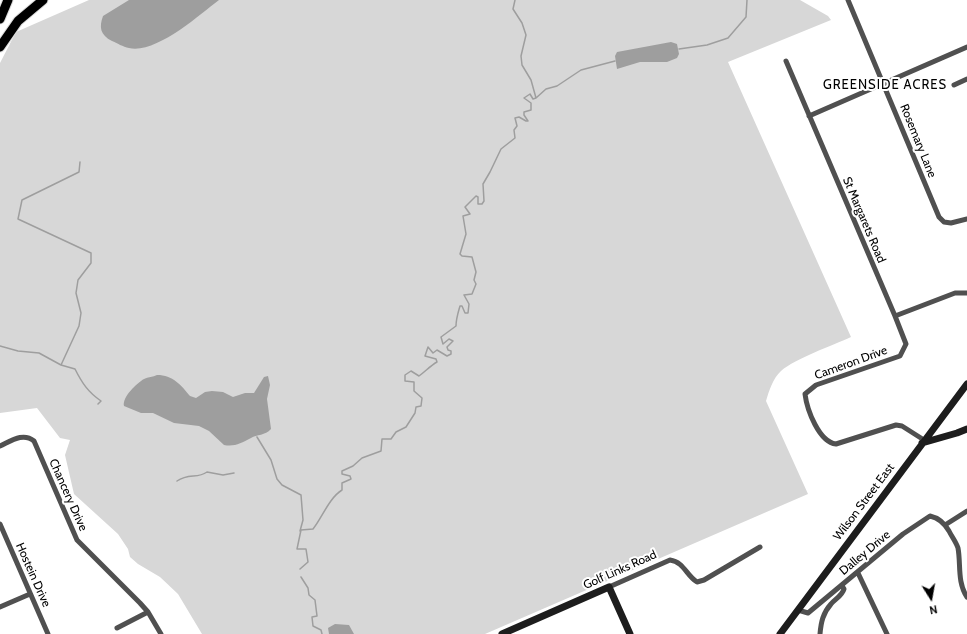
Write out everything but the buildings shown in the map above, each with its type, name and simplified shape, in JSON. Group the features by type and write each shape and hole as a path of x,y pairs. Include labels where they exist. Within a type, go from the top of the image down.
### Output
{"highway":[{"path":"0,19 8,0"},
{"path":"0,47 18,21 43,0"}],"main road":[{"name":"Wilson Street East","path":"780,634 967,384"},
{"path":"922,443 967,429"},
{"path":"930,432 941,438"},
{"path":"922,443 942,441 957,433"},
{"path":"610,587 630,634"},
{"name":"Golf Links Road","path":"502,634 610,587"}],"street":[{"name":"Rosemary Lane","path":"848,0 939,217 944,222 952,223 967,219"},
{"path":"809,116 967,47"},
{"name":"St Margarets Road","path":"786,61 895,316"},
{"path":"954,85 967,79"},
{"path":"895,316 955,293 967,293"},
{"name":"Cameron Drive","path":"895,316 906,344 904,351 900,356 816,385 805,394 806,402 820,434 831,444 836,444 896,425 902,426 922,443"},
{"name":"Chancery Drive","path":"0,446 22,437 29,437 34,441 77,540 148,612 161,634"},
{"path":"967,511 946,526 957,547 960,579 967,597"},
{"name":"Dalley Drive","path":"798,610 808,613 827,595 858,574 903,534 927,517 935,517 946,526"},
{"name":"Hostein Drive","path":"0,524 48,634"},
{"name":"Golf Links Road","path":"610,587 670,560 682,564 691,578 697,582 704,580 760,547"},
{"path":"858,574 887,634"},
{"path":"820,634 824,614 830,604 844,590 842,586"},
{"path":"0,607 30,594"},
{"path":"117,628 148,612"}],"shaded area":[{"path":"89,0 800,0 828,16 831,20 728,62 851,337 796,361 781,371 770,389 766,401 808,494 485,634 202,634 178,594 160,577 138,564 130,557 128,549 118,534 74,494 65,455 70,440 60,438 37,408 0,413 0,63 16,32"},
{"path":"129,0 219,0 164,40 140,48 129,48 108,39 103,33 101,24 103,16"},
{"path":"671,42 677,44 679,54 677,58 667,62 640,62 617,69 615,56 617,52"},
{"path":"157,375 163,375 176,381 190,396 196,398 205,392 212,391 223,392 233,397 245,393 254,393 264,377 268,376 270,385 267,399 271,429 266,433 238,444 224,445 209,431 199,426 174,423 153,413 141,413 124,406 125,399 134,387 144,379"},
{"path":"335,624 349,625 354,634 329,634 328,628"}],"waterway":[{"path":"515,0 513,9 522,23 526,35 521,56 522,65 531,80 536,98"},
{"path":"679,49 707,45 728,38 746,17 747,0"},
{"path":"536,98 546,89 557,86 581,70 615,61"},
{"path":"300,569 308,562 306,549 297,549 301,530 313,529 329,503 342,490 342,483 351,479 350,476 342,474 342,471 353,466 362,458 381,451 382,439 391,439 396,432 406,427 415,413 416,407 421,406 422,398 414,391 414,382 405,381 405,375 411,371 419,376 437,362 436,359 425,356 428,347 433,353 437,350 447,356 451,354 451,351 448,350 447,347 453,341 449,339 443,344 441,337 456,326 460,306 462,306 465,313 468,313 469,304 464,295 472,294 476,284 474,280 476,272 472,257 462,256 460,254 466,234 463,216 470,214 465,207 476,196 478,197 478,204 482,204 484,201 483,184 501,149 515,138 514,130 517,126 515,118 519,117 528,121 524,115 524,112 531,110 531,103 524,98 530,94 533,99 536,98"},
{"path":"61,365 79,326 81,313 76,293 78,280 91,263 91,253 18,219 22,200 79,172 80,162"},
{"path":"0,346 18,351 39,353 61,365 75,369 86,387 101,401 98,404"},
{"path":"257,437 271,460 277,479 282,485 301,495 303,520 300,531"},
{"path":"177,481 185,477 200,475 207,472 223,475 234,473"},
{"path":"301,577 308,588 309,595 315,600 317,616 312,617 313,626 321,630 322,634"}],"district":[{"name":"GREENSIDE ACRES","path":"885,85"}]}
